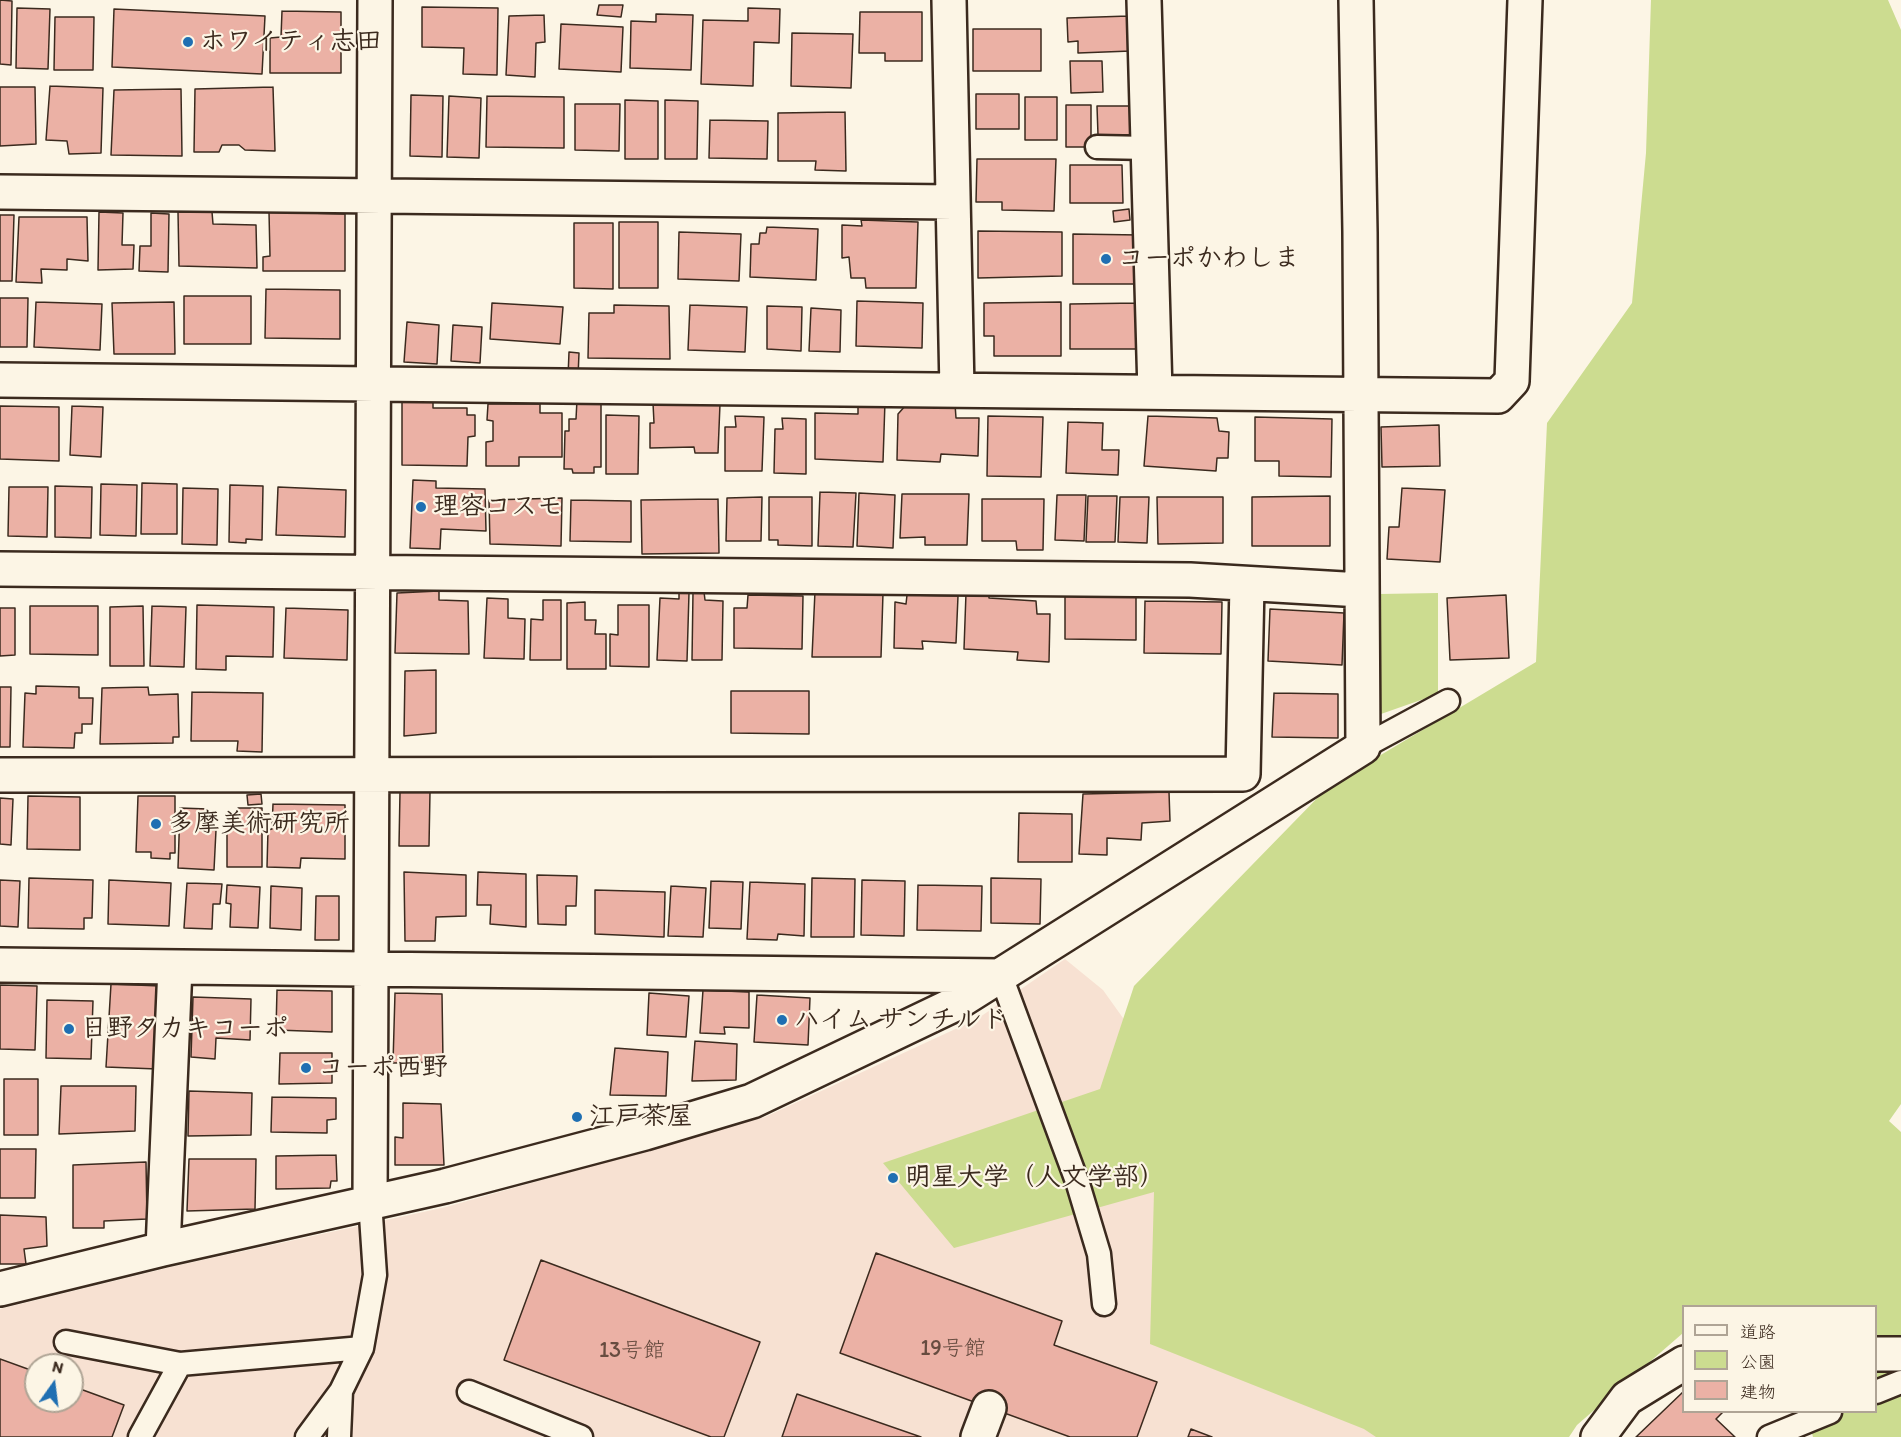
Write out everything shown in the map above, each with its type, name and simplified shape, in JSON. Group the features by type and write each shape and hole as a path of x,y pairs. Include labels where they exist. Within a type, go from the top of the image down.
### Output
{"street":[{"path":"370,1202 375,0"},
{"path":"949,0 957,390"},
{"path":"1144,0 1155,392"},
{"path":"0,1289 163,1249 445,1186 589,1148 752,1101 955,1004 1363,747 1356,0"},
{"path":"0,380 1498,396 1512,381 1525,0"},
{"path":"0,192 953,202"},
{"path":"0,569 1190,580 1361,590"},
{"path":"0,775 1243,774 1247,584"},
{"path":"0,965 1000,976"},
{"path":"163,1249 175,967"},
{"path":"1877,1354 1901,1354"},
{"path":"1598,1437 1627,1398 1682,1364"}],"lane":[{"path":"1097,147 1149,148"},
{"path":"1363,747 1448,701"},
{"path":"1000,976 1078,1184 1099,1254 1104,1304"},
{"path":"307,1437 341,1391 363,1348 375,1275 370,1202"},
{"path":"66,1342 180,1364 363,1348"},
{"path":"140,1437 180,1364"},
{"path":"1877,1391 1901,1382"},
{"path":"339,1437 341,1391"},
{"path":"469,1392 581,1437"},
{"path":"1769,1437 1828,1413"}],"shaded area":[{"name":"明星大学（人文学部）","path":"1065,959 1103,990 1422,1437 0,1437 0,1309 175,1266 446,1207 765,1117 977,1019"}],"green space":[{"path":"1651,0 1888,0 1901,30 1901,1104 1889,1121 1901,1132 1901,1437 1813,1437 1806,1413 1877,1413 1877,1305 1682,1305 1682,1334 1577,1425 1569,1437 1376,1437 1364,1429 1150,1344 1154,1192 954,1248 883,1163 1100,1089 1134,986 1329,786 1536,662 1547,423 1632,303 1646,153"},
{"path":"1438,593 1438,694 1381,714 1380,594"}],"building":[{"path":"0,0 12,1 11,65 0,64"},
{"path":"599,5 623,5 621,17 597,15"},
{"path":"422,7 498,8 497,75 463,74 464,48 422,47"},
{"path":"17,8 50,9 48,69 16,68"},
{"path":"748,8 780,9 779,43 754,42 753,86 701,84 703,20 748,21"},
{"name":"ホワイティ志田","path":"114,9 265,16 262,74 112,67"},
{"path":"282,11 341,12 341,73 270,73 270,38 281,37"},
{"path":"860,12 922,12 922,61 885,61 885,53 859,53"},
{"path":"656,14 693,15 691,70 630,68 631,21 656,22"},
{"path":"544,15 545,42 536,43 535,77 506,75 509,16"},
{"path":"1129,16 1131,51 1078,53 1078,41 1068,42 1067,18"},
{"path":"55,17 94,17 93,70 54,70"},
{"path":"561,24 623,27 621,72 559,69"},
{"path":"973,29 1041,29 1041,71 973,71"},
{"path":"792,33 853,34 851,88 791,86"},
{"path":"1070,61 1102,61 1103,92 1071,93"},
{"path":"50,86 103,88 101,153 69,154 67,141 46,140"},
{"path":"0,87 35,87 36,144 0,146"},
{"path":"273,87 275,151 245,150 239,145 222,145 219,152 194,152 195,89"},
{"path":"181,89 182,156 111,155 114,90"},
{"path":"976,94 1019,94 1019,129 976,129"},
{"path":"411,95 443,96 442,157 410,156"},
{"path":"449,96 481,98 479,158 447,157"},
{"path":"487,96 564,97 564,148 486,147"},
{"path":"1025,97 1057,97 1057,140 1025,140"},
{"path":"625,100 658,101 658,159 625,159"},
{"path":"665,100 698,101 697,159 665,159"},
{"path":"575,104 620,104 619,151 575,150"},
{"path":"1066,105 1091,105 1091,147 1066,147"},
{"path":"1097,106 1130,106 1131,135 1098,135"},
{"path":"845,112 846,171 815,170 816,161 778,161 778,113"},
{"path":"710,120 768,121 767,159 709,158"},
{"path":"977,159 1056,159 1054,211 1002,210 1002,202 976,202"},
{"path":"1070,165 1122,165 1123,203 1070,203"},
{"path":"1129,209 1130,220 1114,222 1113,211"},
{"path":"99,212 123,213 122,245 134,245 133,269 98,270"},
{"path":"178,212 212,212 213,224 256,225 257,268 179,266"},
{"path":"269,212 345,214 345,271 263,271 263,257 270,256"},
{"path":"151,213 169,214 168,272 139,271 140,246 151,246"},
{"path":"0,215 14,215 12,281 0,281"},
{"path":"19,217 87,217 88,261 67,259 67,270 41,269 42,283 16,282"},
{"path":"861,220 918,222 916,288 866,288 865,278 851,278 849,257 842,258 842,225 862,226"},
{"path":"619,222 658,222 658,288 619,288"},
{"path":"574,223 613,223 613,289 574,288"},
{"path":"767,227 818,229 816,280 750,277 751,244 759,244 760,233 766,233"},
{"path":"978,231 1062,232 1062,276 978,278"},
{"path":"679,232 741,234 739,281 678,279"},
{"name":"コーポかわしま","path":"1073,234 1140,235 1139,284 1073,284"},
{"path":"266,289 340,290 340,339 265,338"},
{"path":"184,296 251,296 251,344 184,344"},
{"path":"0,298 28,298 27,347 0,347"},
{"path":"857,301 923,303 922,348 856,346"},
{"path":"36,302 102,304 100,350 34,347"},
{"path":"174,302 175,354 114,354 112,303"},
{"path":"1061,302 1061,356 994,356 994,336 984,336 984,303"},
{"path":"492,303 563,307 560,344 490,339"},
{"path":"1138,303 1139,349 1070,349 1070,304"},
{"path":"614,305 669,306 670,359 588,358 589,313 614,313"},
{"path":"690,305 747,307 745,352 688,350"},
{"path":"767,306 802,307 801,351 767,349"},
{"path":"811,308 841,310 840,352 809,351"},
{"path":"407,322 439,325 437,364 404,362"},
{"path":"453,325 482,327 480,363 451,361"},
{"path":"569,352 579,353 578,377 568,377"},
{"path":"577,400 601,401 601,467 594,467 594,473 573,473 572,469 564,469 565,431 569,431 569,419 576,419"},
{"path":"858,400 885,401 883,462 815,459 815,413 858,414"},
{"path":"402,402 433,402 433,408 467,408 467,415 475,415 475,436 468,437 467,466 402,465"},
{"path":"653,403 720,404 718,453 695,453 694,447 650,448 650,423 654,423"},
{"path":"488,404 540,404 540,413 562,413 562,457 519,457 519,466 486,466 486,442 493,441 493,421 487,420"},
{"path":"955,404 956,418 979,418 978,456 941,454 940,462 897,460 898,414 906,405"},
{"path":"0,406 59,407 59,461 0,459"},
{"path":"72,406 103,407 101,457 70,455"},
{"path":"606,415 639,416 638,474 606,474"},
{"path":"735,416 764,417 762,471 725,471 725,427 736,427"},
{"path":"988,416 1043,417 1041,477 987,476"},
{"path":"1148,416 1217,418 1219,431 1229,432 1228,458 1217,458 1216,471 1144,466"},
{"path":"1255,417 1332,419 1331,477 1279,476 1279,461 1255,461"},
{"path":"782,418 806,419 806,474 774,473 775,429 783,429"},
{"path":"1068,422 1103,423 1102,450 1119,450 1118,475 1066,473"},
{"path":"1439,425 1440,466 1382,467 1381,427"},
{"path":"413,480 436,481 436,488 485,489 486,531 441,529 440,549 410,548"},
{"path":"142,483 177,484 177,534 141,534"},
{"path":"101,484 137,485 136,536 100,535"},
{"path":"230,485 263,486 262,540 246,539 246,543 229,542"},
{"path":"55,486 92,487 91,538 55,537"},
{"path":"9,487 48,487 47,537 8,536"},
{"path":"278,487 346,490 345,537 276,535"},
{"path":"183,488 218,489 217,545 182,544"},
{"path":"1402,488 1445,490 1440,562 1387,559 1389,527 1399,527"},
{"path":"820,492 856,493 853,547 818,546"},
{"path":"859,493 895,495 893,548 857,546"},
{"path":"902,494 969,494 967,545 925,545 925,537 900,538"},
{"path":"1057,495 1086,495 1084,541 1055,540"},
{"path":"1088,496 1117,496 1115,542 1086,542"},
{"path":"1330,496 1330,546 1252,546 1252,497"},
{"path":"762,497 761,541 726,541 727,498"},
{"path":"769,497 812,497 812,546 778,545 778,540 769,540"},
{"path":"1120,497 1149,497 1147,543 1118,542"},
{"path":"1157,497 1223,497 1223,543 1158,544"},
{"path":"562,498 561,546 490,544 489,500"},
{"path":"718,499 719,553 642,554 641,500"},
{"path":"982,499 1044,499 1043,550 1017,550 1016,541 982,541"},
{"path":"571,500 631,501 631,542 570,541"},
{"path":"439,591 439,600 468,601 469,654 395,653 397,593"},
{"path":"815,591 883,593 881,657 812,657"},
{"path":"693,592 704,592 705,600 723,601 722,660 692,660"},
{"path":"679,593 689,593 687,661 657,660 660,598 679,599"},
{"path":"966,593 989,593 989,598 1036,601 1037,614 1050,614 1049,662 1017,660 1018,652 964,649"},
{"path":"1065,593 1136,595 1136,640 1065,639"},
{"path":"748,595 803,596 802,649 734,648 734,608 747,608"},
{"path":"907,595 958,596 956,643 922,641 923,649 894,648 895,602 906,604"},
{"path":"1506,595 1509,658 1450,660 1447,598"},
{"path":"487,598 508,599 508,618 525,619 524,659 484,658"},
{"path":"543,600 561,600 561,660 530,660 531,619 543,620"},
{"path":"1145,601 1222,602 1221,654 1144,653"},
{"path":"585,602 585,620 596,620 595,634 606,634 606,669 567,669 567,603"},
{"path":"197,605 274,607 273,657 226,656 226,670 196,669"},
{"path":"618,605 649,605 649,667 610,666 610,634 618,635"},
{"path":"30,606 98,606 98,655 30,654"},
{"path":"143,606 144,666 110,666 110,607"},
{"path":"152,606 186,607 184,667 150,666"},
{"path":"0,608 15,608 15,655 0,656"},
{"path":"286,608 348,610 347,660 284,658"},
{"path":"1270,609 1344,613 1342,665 1268,661"},
{"path":"436,670 436,733 404,736 405,671"},
{"path":"36,686 79,687 79,698 93,698 92,724 82,724 82,733 75,733 74,748 23,747 25,693 36,694"},
{"path":"0,687 11,687 10,747 0,747"},
{"path":"148,687 149,695 178,694 179,737 173,737 173,743 100,744 102,688"},
{"path":"731,691 809,691 809,734 731,733"},
{"path":"192,692 263,693 262,752 237,751 238,741 191,741"},
{"path":"1274,693 1338,694 1338,738 1272,737"},
{"path":"400,792 430,792 429,846 399,846"},
{"path":"1169,792 1170,821 1142,823 1141,840 1107,838 1107,855 1079,854 1083,794"},
{"path":"261,794 262,804 248,805 247,795"},
{"path":"28,796 80,797 80,850 27,849"},
{"name":"多摩美術研究所","path":"138,796 175,796 175,853 170,853 170,859 151,858 151,852 136,852"},
{"path":"0,798 13,799 11,845 0,844"},
{"path":"273,804 345,805 345,859 301,858 300,868 267,867 268,830 272,829"},
{"path":"180,808 208,809 207,830 216,830 214,870 178,868"},
{"path":"238,808 262,808 262,867 227,867 227,828 238,829"},
{"path":"1019,813 1072,814 1072,862 1018,862"},
{"path":"404,872 466,875 466,916 436,917 435,941 405,941"},
{"path":"478,872 526,874 526,927 490,924 491,905 477,905"},
{"path":"537,875 577,876 576,906 566,906 566,925 538,924"},
{"path":"29,878 93,880 92,918 84,918 84,929 28,928"},
{"path":"812,878 855,879 854,937 811,937"},
{"path":"991,878 1041,879 1040,924 991,923"},
{"path":"0,880 20,881 18,927 0,926"},
{"path":"109,880 171,883 169,926 108,924"},
{"path":"862,880 905,881 904,936 861,935"},
{"path":"711,881 743,882 741,929 709,928"},
{"path":"750,882 805,884 804,936 778,934 777,940 747,939"},
{"path":"187,883 222,884 220,904 213,904 212,929 184,928"},
{"path":"227,885 260,887 258,928 230,927 231,904 226,903"},
{"path":"918,885 982,886 981,931 917,930"},
{"path":"271,886 302,888 301,930 270,928"},
{"path":"671,886 706,888 703,937 668,936"},
{"path":"595,890 665,892 664,937 595,934"},
{"path":"316,896 339,896 339,940 315,940"},
{"path":"111,984 160,986 157,1069 106,1067"},
{"path":"0,985 37,986 35,1050 0,1049"},
{"path":"277,990 332,991 332,1032 276,1030"},
{"path":"703,990 749,992 749,1028 724,1027 725,1034 700,1033"},
{"path":"395,993 442,994 443,1062 393,1063"},
{"path":"649,993 689,996 686,1037 647,1035"},
{"name":"ハイム サンチルド","path":"757,995 810,998 808,1045 754,1042"},
{"path":"193,997 251,999 250,1040 216,1038 215,1059 191,1057"},
{"name":"日野タカキコーポ","path":"47,1000 93,1001 91,1059 46,1058"},
{"path":"695,1041 737,1044 736,1080 692,1081"},
{"path":"615,1048 668,1052 666,1096 610,1095"},
{"name":"コーポ西野","path":"280,1053 332,1053 332,1083 279,1084"},
{"path":"4,1079 38,1079 38,1135 4,1135"},
{"path":"61,1086 136,1086 135,1131 59,1134"},
{"path":"189,1091 252,1093 251,1135 188,1136"},
{"path":"272,1097 336,1098 336,1119 327,1120 327,1133 271,1132"},
{"path":"403,1103 441,1104 444,1165 395,1165 395,1137 403,1138"},
{"path":"0,1149 36,1149 35,1198 0,1198"},
{"path":"336,1155 337,1181 331,1181 330,1188 276,1189 276,1156"},
{"path":"189,1159 256,1159 255,1209 187,1211"},
{"path":"146,1162 147,1219 104,1221 104,1228 73,1228 73,1165"},
{"path":"0,1215 46,1217 47,1246 24,1249 26,1264 0,1264"},
{"path":"876,1253 1062,1321 1054,1345 1157,1382 1137,1437 1070,1437 840,1353"},
{"path":"541,1260 760,1342 724,1437 711,1437 504,1360"},
{"path":"0,1359 24,1368 24,1413 84,1413 84,1390 124,1405 112,1437 0,1437"},
{"path":"1682,1393 1682,1413 1722,1413 1716,1419 1735,1437 1636,1437"},
{"path":"797,1394 921,1437 782,1437"},
{"path":"1191,1429 1212,1437 1188,1437"}],"place":[{"name":"ホワイティ志田","path":"188,42"},
{"name":"コーポかわしま","path":"1106,259"},
{"name":"理容コスモ","path":"421,507"},
{"name":"多摩美術研究所","path":"156,824"},
{"name":"ハイム サンチルド","path":"782,1020"},
{"name":"日野タカキコーポ","path":"69,1029"},
{"name":"コーポ西野","path":"306,1068"},
{"name":"江戸茶屋","path":"577,1117"},
{"name":"明星大学（人文学部）","path":"893,1178"}]}
